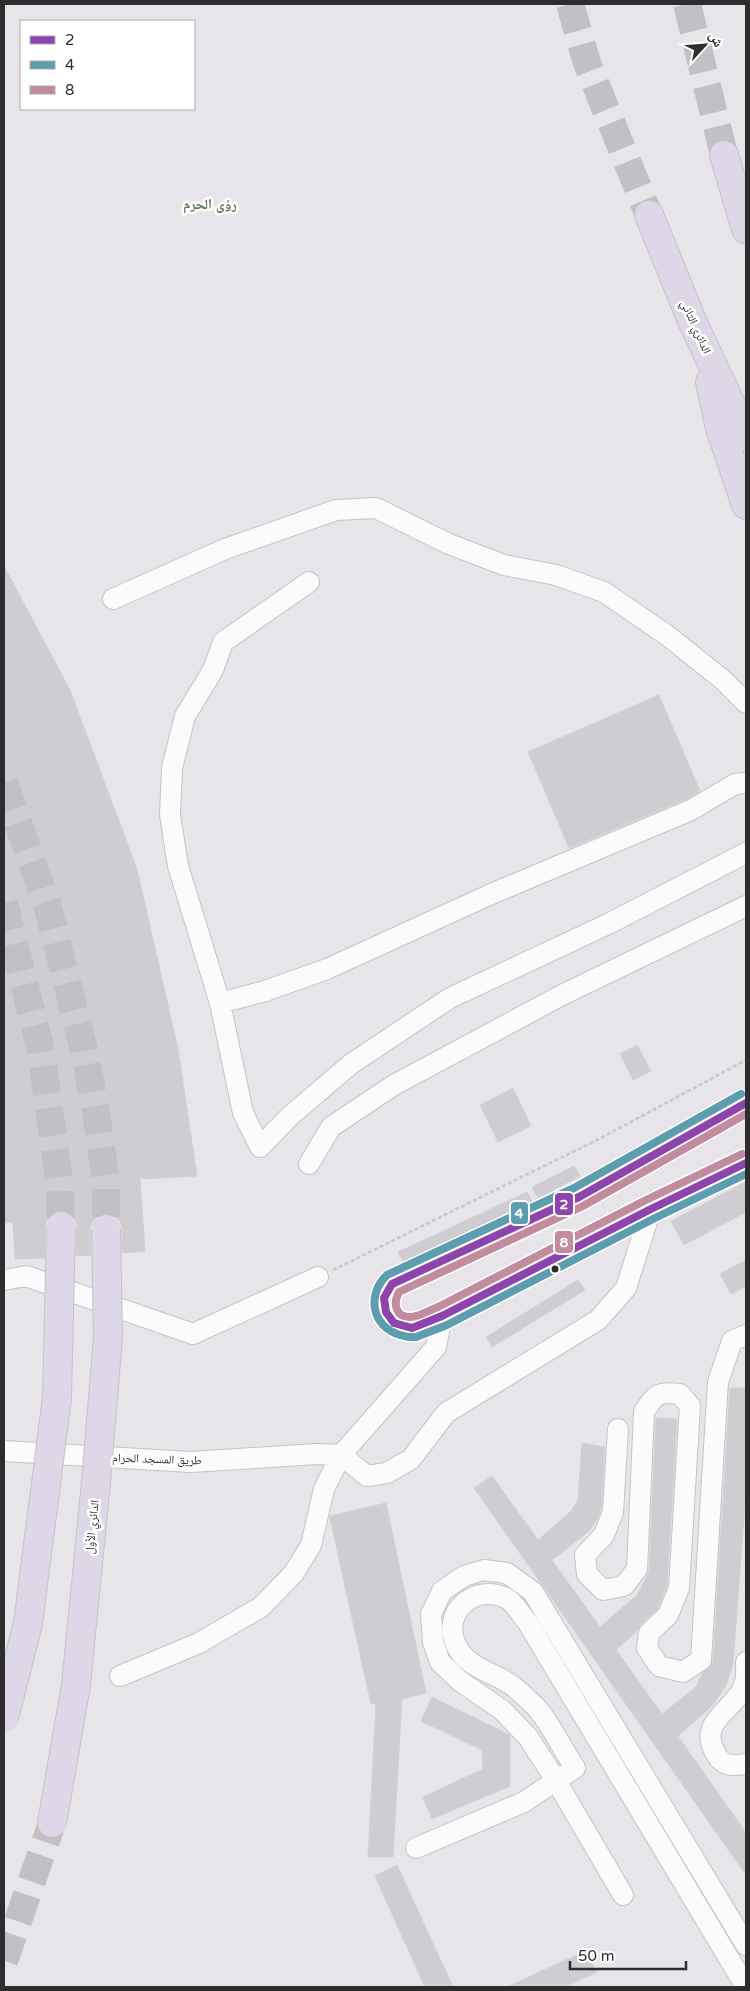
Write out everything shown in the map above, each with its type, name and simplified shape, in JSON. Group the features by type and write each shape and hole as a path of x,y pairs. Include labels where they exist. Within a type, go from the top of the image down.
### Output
{"highway":[{"path":"724,154 746,229"},
{"name":"الدائري الثاني","path":"649,215 735,428 746,506"},
{"path":"4,1718 28,1623 56,1407 61,1226"},
{"name":"الدائري الأول","path":"52,1823 76,1685 96,1482 108,1338 106,1229"}],"main road":[{"path":"746,1103 579,1198 392,1284 384,1298 386,1312 394,1323 412,1328 442,1316 651,1208 746,1163"}],"street":[{"path":"113,598 225,549 336,510 376,508 449,544 504,565 556,575 604,592 668,636 723,680 746,704"},
{"path":"309,582 223,642 213,670 185,716 172,768 170,815 178,866 220,1003 244,1113 260,1147 290,1116 351,1064 450,998 608,924 746,853"},
{"path":"220,1003 265,991 327,969 489,894 691,810 735,784 746,783"},
{"path":"309,1164 331,1127 394,1085 562,995 746,906"},
{"path":"341,1454 367,1476 387,1473 411,1459 446,1413 598,1320 626,1288 651,1208"},
{"path":"4,1280 26,1276 193,1334 318,1277"},
{"path":"120,1676 199,1643 261,1607 294,1573 311,1544 324,1489 341,1454 436,1347 442,1316"},
{"path":"618,1429 613,1512 604,1535 585,1555 587,1574 603,1590 624,1586 637,1569 644,1412 653,1398 665,1392 680,1394 690,1406 679,1588 668,1615 649,1633 647,1648 659,1666 683,1672 701,1660 718,1382 732,1341 746,1334"},
{"name":"طريق المسجد الحرام","path":"4,1451 191,1462 341,1454"},
{"path":"623,1895 556,1779 528,1737 502,1710 460,1682 440,1662 433,1642 431,1614 442,1591 464,1576 484,1570 507,1572 533,1592 746,1945"},
{"path":"416,1848 524,1802 575,1768 538,1709 511,1685 467,1660 456,1646 451,1628 457,1609 472,1598 490,1593 507,1599 528,1623 746,1987"},
{"path":"746,1662 745,1684 737,1699 719,1715 711,1731 710,1745 719,1760 731,1766 746,1764"}],"path":[{"path":"318,1277 367,1255 599,1139 746,1060"}],"building":[{"path":"4,566 70,690 137,869 178,1049 197,1176 140,1179 145,1251 122,1253 120,1221 114,1216 105,1213 98,1216 92,1222 90,1229 91,1255 76,1256 77,1226 75,1219 69,1212 61,1210 47,1218 45,1226 45,1258 15,1259 13,1222 4,1223"},
{"path":"659,695 700,791 686,799 569,848 528,752"},
{"path":"637,1045 651,1071 633,1080 620,1054"},
{"path":"513,1088 531,1126 498,1142 480,1105"},
{"path":"574,1166 580,1176 538,1198 532,1187"},
{"path":"746,1182 746,1212 684,1245 671,1221"},
{"path":"527,1192 533,1203 404,1263 398,1252"},
{"path":"746,1260 746,1286 731,1294 720,1274"},
{"path":"578,1280 585,1290 492,1347 486,1337"},
{"path":"730,1388 746,1388 746,1490 733,1664 726,1685 713,1705 678,1736 746,1833 746,1875 474,1488 492,1476 538,1540 571,1511 578,1500 582,1443 605,1447 601,1509 597,1520 589,1531 552,1560 600,1627 637,1595 647,1576 649,1570 656,1418 677,1419 667,1585 658,1608 616,1650 662,1714 696,1687 702,1674 711,1666 713,1661"},
{"path":"386,1503 426,1693 402,1699 393,1857 368,1857 376,1703 371,1704 330,1516"},
{"path":"432,1697 510,1735 510,1786 432,1819 423,1797 483,1769 482,1750 421,1721"},
{"path":"397,1865 453,1987 425,1987 375,1876"},
{"path":"585,1951 597,1972 565,1987 507,1987"}],"tunnel":[{"path":"570,4 587,63 649,215"},
{"path":"687,4 724,155"},
{"path":"4,783 47,904 84,1050 96,1112 106,1182 106,1229"},
{"path":"4,903 41,1051 60,1188 61,1226"},
{"path":"4,1961 52,1823"}],"transit line":[{"name":"4","path":"741,1094 574,1188 387,1275 380,1283 376,1292 375,1310 378,1318 391,1331 410,1337 416,1337 447,1325 655,1218 746,1174"},
{"name":"2","path":"746,1103 579,1197 392,1284 384,1298 386,1312 394,1323 412,1328 442,1316 651,1209 746,1163"},
{"name":"8","path":"742,1154 646,1200 438,1307 414,1317 406,1317 397,1309 396,1301 399,1292 583,1206 746,1114"}],"district":[{"name":"رؤى الحرم","path":"210,204"}]}
